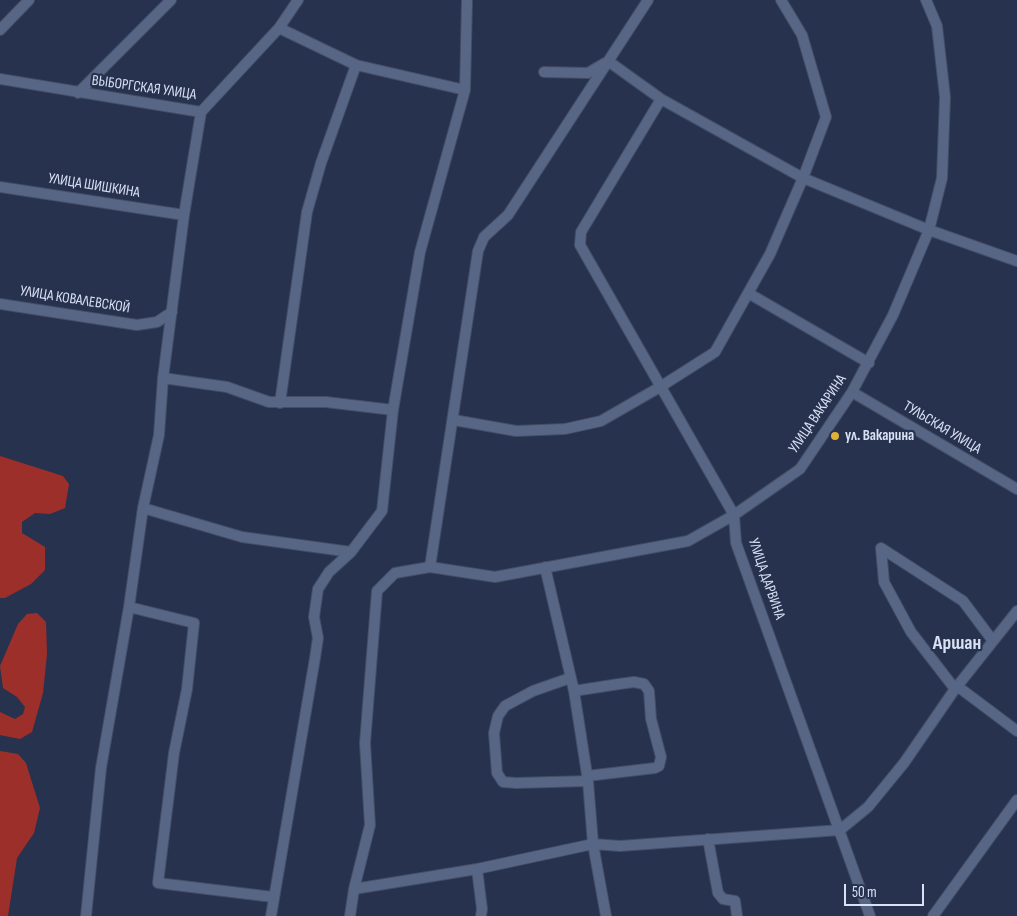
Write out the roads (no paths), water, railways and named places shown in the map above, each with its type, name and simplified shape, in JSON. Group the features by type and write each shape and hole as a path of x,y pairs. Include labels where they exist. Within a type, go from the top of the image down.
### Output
{"street":[{"path":"0,30 29,0"},
{"path":"78,93 171,0"},
{"path":"271,916 318,638 314,617 318,589 329,572 351,552 382,511 393,410 420,252 465,90 466,0"},
{"path":"430,567 454,420 478,251 484,237 508,215 648,0"},
{"path":"454,420 516,431 565,429 600,420 660,387 715,352 770,254 804,178 826,117 802,35 781,0"},
{"name":"УЛИЦА ВАКАРИНА","path":"350,916 354,889 370,824 365,743 377,591 395,573 430,567 496,577 688,541 734,515 800,469 869,364 893,315 929,230 942,178 945,97 937,26 926,0"},
{"name":"ВЫБОРГСКАЯ УЛИЦА","path":"0,79 201,112 279,28 296,1"},
{"path":"279,28 356,65 465,90"},
{"path":"544,72 588,73 608,61"},
{"path":"608,61 660,99 804,178 929,230 1017,261"},
{"path":"280,403 307,212 321,163 356,65"},
{"name":"УЛИЦА ДАРВИНА","path":"660,99 581,232 580,245 734,515 736,543 870,916"},
{"path":"86,916 101,768 129,607 143,508 159,435 163,378 184,215 201,112"},
{"name":"УЛИЦА ШИШКИНА","path":"0,188 184,215"},
{"path":"748,293 869,364"},
{"name":"УЛИЦА КОВАЛЕВСКОЙ","path":"0,304 137,325 157,322 172,312"},
{"path":"163,378 227,387 269,402 326,402 393,410"},
{"name":"ТУЛЬСКАЯ УЛИЦА","path":"852,392 1017,489"},
{"path":"143,508 242,537 351,552"},
{"path":"992,641 963,601 881,548 884,582 911,632 956,687 1017,731"},
{"path":"545,567 574,691 588,778 593,844 606,916"},
{"path":"129,607 194,623 187,689 174,753 158,883 273,897"},
{"path":"354,889 477,869 593,844 620,846 840,830 868,807 886,785 956,687 1017,610"},
{"path":"570,678 533,691 505,706 498,716 494,733 497,773 503,782 516,783 588,778 659,766 661,757 651,719 649,691 644,684 627,683 574,691"},
{"path":"933,916 1017,800"},
{"path":"708,839 718,893 723,899 735,901 737,916"},
{"path":"477,869 482,909 481,916"}],"place":[{"name":"ул. Вакарина","path":"835,436"}],"district":[{"name":"Аршан","path":"957,644"}]}
